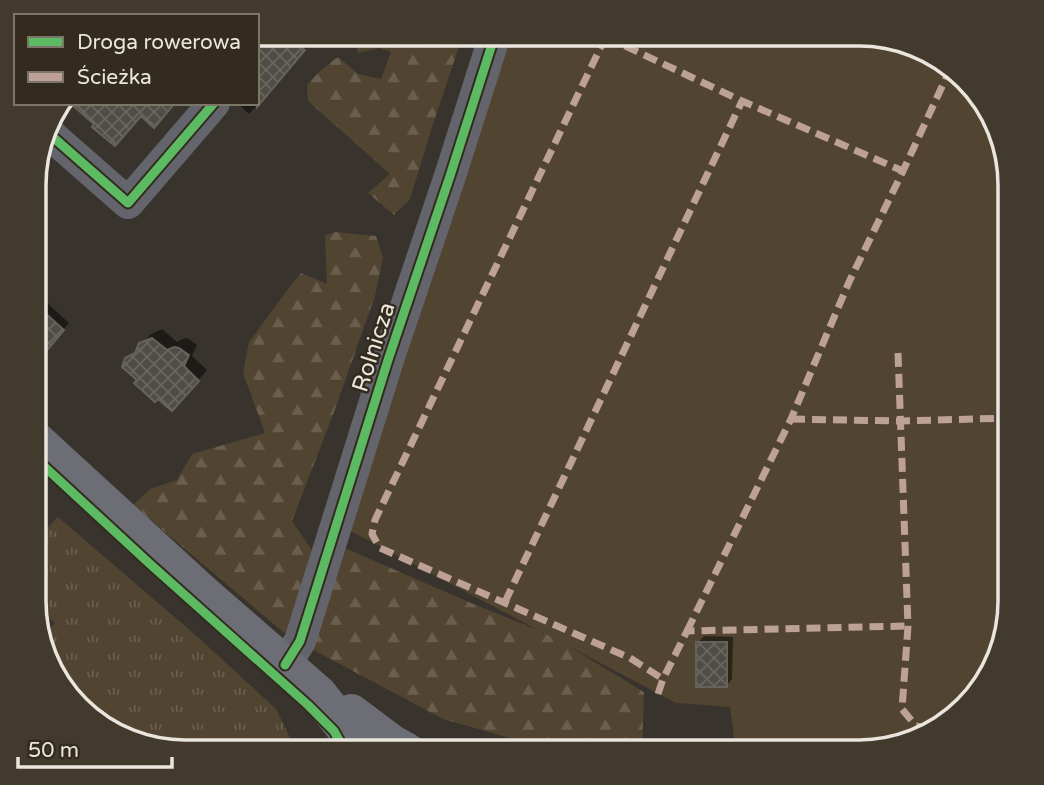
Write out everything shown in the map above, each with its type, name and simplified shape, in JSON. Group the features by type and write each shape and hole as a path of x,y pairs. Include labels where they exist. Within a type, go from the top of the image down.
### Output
{"main road":[{"path":"46,450 202,593 318,694 355,739"},
{"path":"318,694 356,716 386,739"}],"street":[{"name":"Rolnicza","path":"285,665 300,641 388,360 491,46"},
{"path":"54,138 128,202 212,105"}],"green space":[{"path":"356,46 459,46 410,199 394,215 368,193 390,174 308,101 307,85 338,57 358,74 381,79 391,52 379,48 358,53"},
{"path":"501,46 887,48 929,64 951,80 970,100 991,140 998,175 998,610 994,637 980,670 964,692 944,711 913,729 887,737 860,740 734,740 730,707 676,703 347,529"},
{"path":"336,232 376,236 383,258 375,296 292,521 313,552 347,549 550,635 644,692 642,740 515,739 443,719 289,637 133,505 150,489 177,480 192,454 265,433 243,373 249,342 301,273 327,284 325,235"},
{"path":"58,517 200,639 276,709 291,739 175,739 148,735 115,721 93,705 64,670 50,637 49,631 55,623 47,615 46,610 46,530"}],"building":[{"path":"259,46 300,46 305,50 259,105"},
{"path":"72,105 173,105 154,128 141,116 115,146 92,127 94,124"},
{"path":"46,314 64,330 46,351"},
{"path":"152,338 167,350 179,348 189,355 184,366 199,381 172,411 158,399 155,402 134,383 137,380 122,367 125,358 135,353 139,343"},
{"path":"696,642 727,642 727,687 696,687"}],"marked path":[{"path":"601,46 375,520 372,534 380,548 630,658 663,679"},
{"path":"625,46 742,101 903,171"},
{"path":"687,631 791,419 849,282 947,76"},
{"path":"505,602 742,101"},
{"path":"898,353 908,626 902,709 918,726"},
{"path":"791,419 901,421 998,418"},
{"path":"658,694 687,631 908,626"}],"cycle path":[{"path":"285,665 300,641 388,360 491,46"},
{"path":"54,138 128,203 212,105"},
{"path":"46,468 308,705 334,731 338,739"}]}
